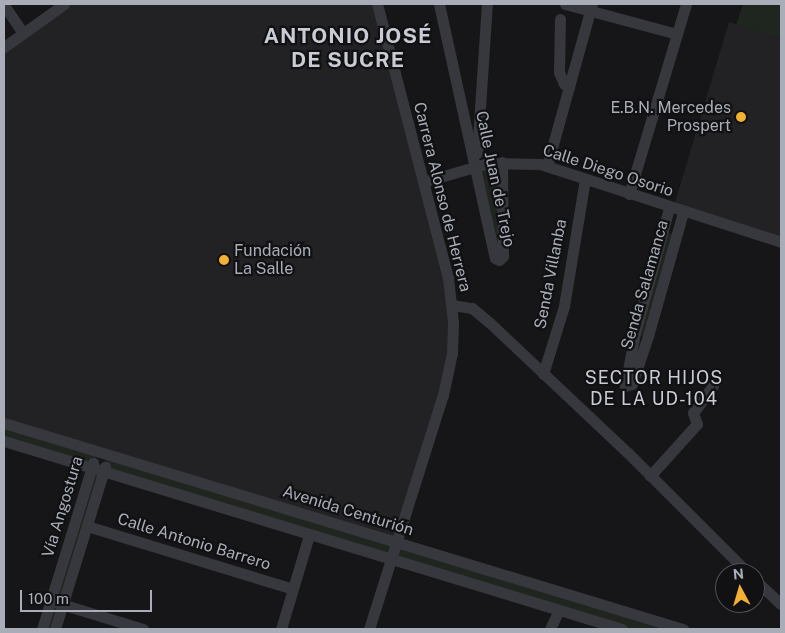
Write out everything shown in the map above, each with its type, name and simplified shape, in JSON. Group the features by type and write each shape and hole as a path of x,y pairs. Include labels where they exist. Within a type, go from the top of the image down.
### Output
{"street":[{"path":"4,47 64,4"},
{"name":"Carrera Alonso de Herrera","path":"369,629 390,559 398,543 450,369 452,305 423,182 377,4"},
{"path":"476,165 487,4"},
{"path":"564,4 591,7 676,34"},
{"path":"628,194 686,4"},
{"name":"Calle Juan de Trejo","path":"443,5 495,258 499,260 503,256 502,162"},
{"path":"4,6 23,32"},
{"path":"547,166 591,7"},
{"path":"560,19 560,72 564,84 569,87"},
{"name":"Calle Diego Osorio","path":"423,182 476,165 502,162 547,166 669,208 781,242"},
{"name":"Senda Villanba","path":"543,374 564,306 585,179"},
{"name":"Senda Salamanca","path":"669,208 635,333 626,386 632,384 648,336 682,212"},
{"path":"452,305 466,306 479,314 650,476 738,563"},
{"path":"650,476 697,424 693,413 713,385"},
{"name":"Avenida Centurión","path":"4,422 683,629"},
{"name":"Avenida Centurión","path":"4,441 622,629"},
{"name":"Vía Angostura","path":"42,629 86,488 97,470 102,453"},
{"path":"74,462 82,472 86,488"},
{"name":"Vía Angostura","path":"55,629 99,484 97,470"},
{"path":"99,484 123,478"},
{"name":"Calle Antonio Barrero","path":"86,526 293,589"},
{"path":"281,629 309,535"},
{"path":"765,589 781,604"},
{"path":"51,600 144,629"},
{"path":"550,629 559,610"}],"shaded area":[{"name":"Fundación La Salle","path":"64,4 377,4 439,242 452,353 398,543 4,423 4,47"},
{"path":"743,4 781,4 781,39 736,25"},
{"name":"E.B.N. Mercedes Prospert","path":"729,22 781,39 781,242 673,209"},
{"path":"500,162 501,260 476,165"},
{"path":"663,231 676,235 645,336 632,332"},
{"path":"4,423 97,451 92,468 4,441"},
{"path":"108,455 683,629 622,629 103,472 55,629 42,629 92,468 103,471"}],"place":[{"name":"E.B.N. Mercedes Prospert","path":"741,117"},
{"name":"Fundación La Salle","path":"224,260"}],"district":[{"name":"ANTONIO JOSÉ DE SUCRE","path":"348,48"},
{"name":"SECTOR HIJOS DE LA UD-104","path":"654,389"}]}
